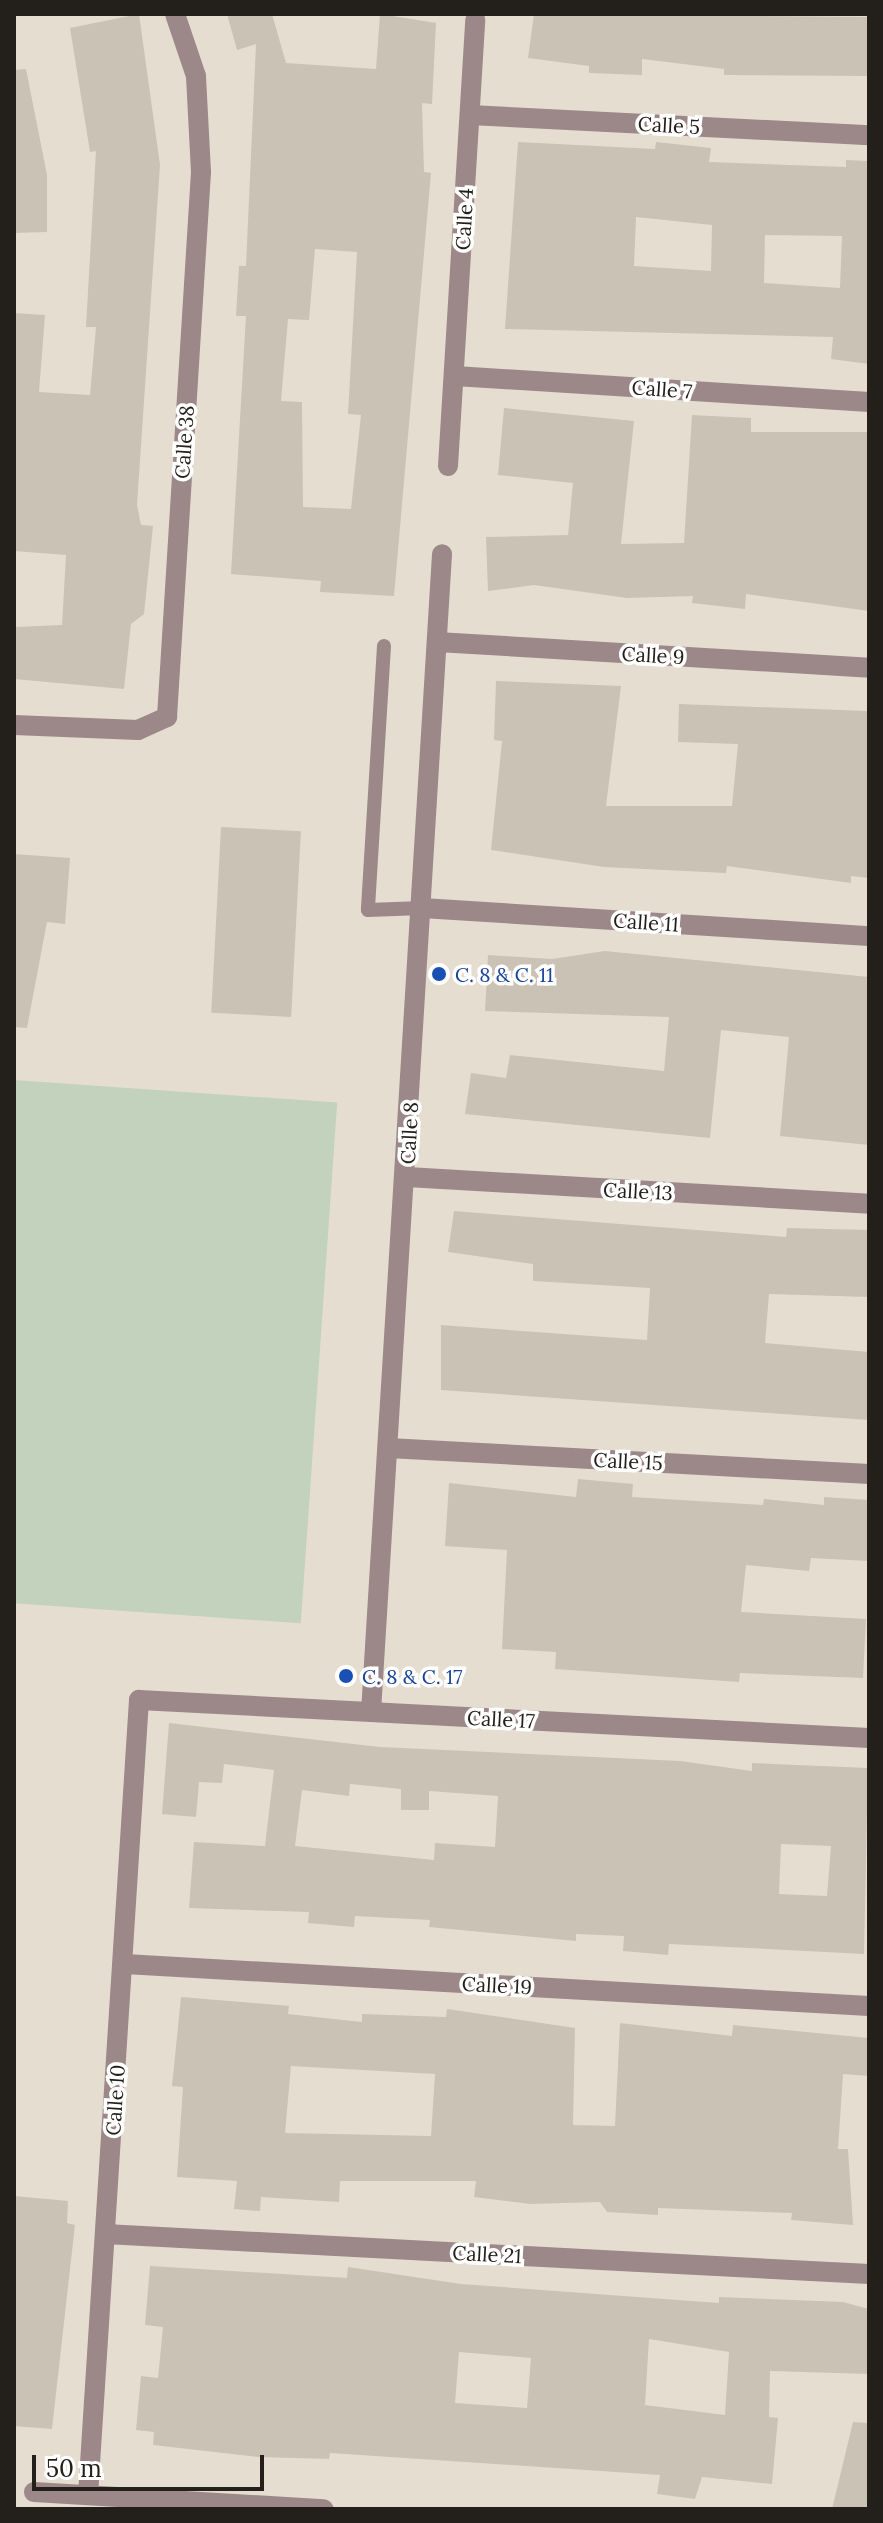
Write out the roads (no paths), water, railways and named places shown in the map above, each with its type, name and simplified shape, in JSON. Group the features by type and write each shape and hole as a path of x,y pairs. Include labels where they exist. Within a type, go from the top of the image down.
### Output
{"street":[{"name":"Calle 38","path":"14,725 138,730 167,717 201,172 196,76 175,14"},
{"name":"Calle 4","path":"448,466 475,20"},
{"name":"Calle 5","path":"470,115 869,135"},
{"name":"Calle 7","path":"455,376 869,402"},
{"name":"Calle 8","path":"371,1712 407,1177 442,554"},
{"name":"Calle 9","path":"437,642 869,668"},
{"name":"Calle 11","path":"422,908 869,936"},
{"name":"Calle 13","path":"407,1177 869,1204"},
{"name":"Calle 15","path":"388,1448 869,1474"},
{"name":"Calle 17","path":"139,1705 139,1700 869,1738"},
{"name":"Calle 10","path":"88,2495 125,1964 139,1705"},
{"name":"Calle 19","path":"125,1964 869,2006"},
{"name":"Calle 21","path":"105,2234 869,2274"},
{"path":"34,2492 324,2509"}],"lane":[{"path":"384,646 368,910 422,908"}],"place":[{"name":"C. 8 & C. 11","path":"439,974"},
{"name":"C. 8 & C. 17","path":"346,1676"}]}
